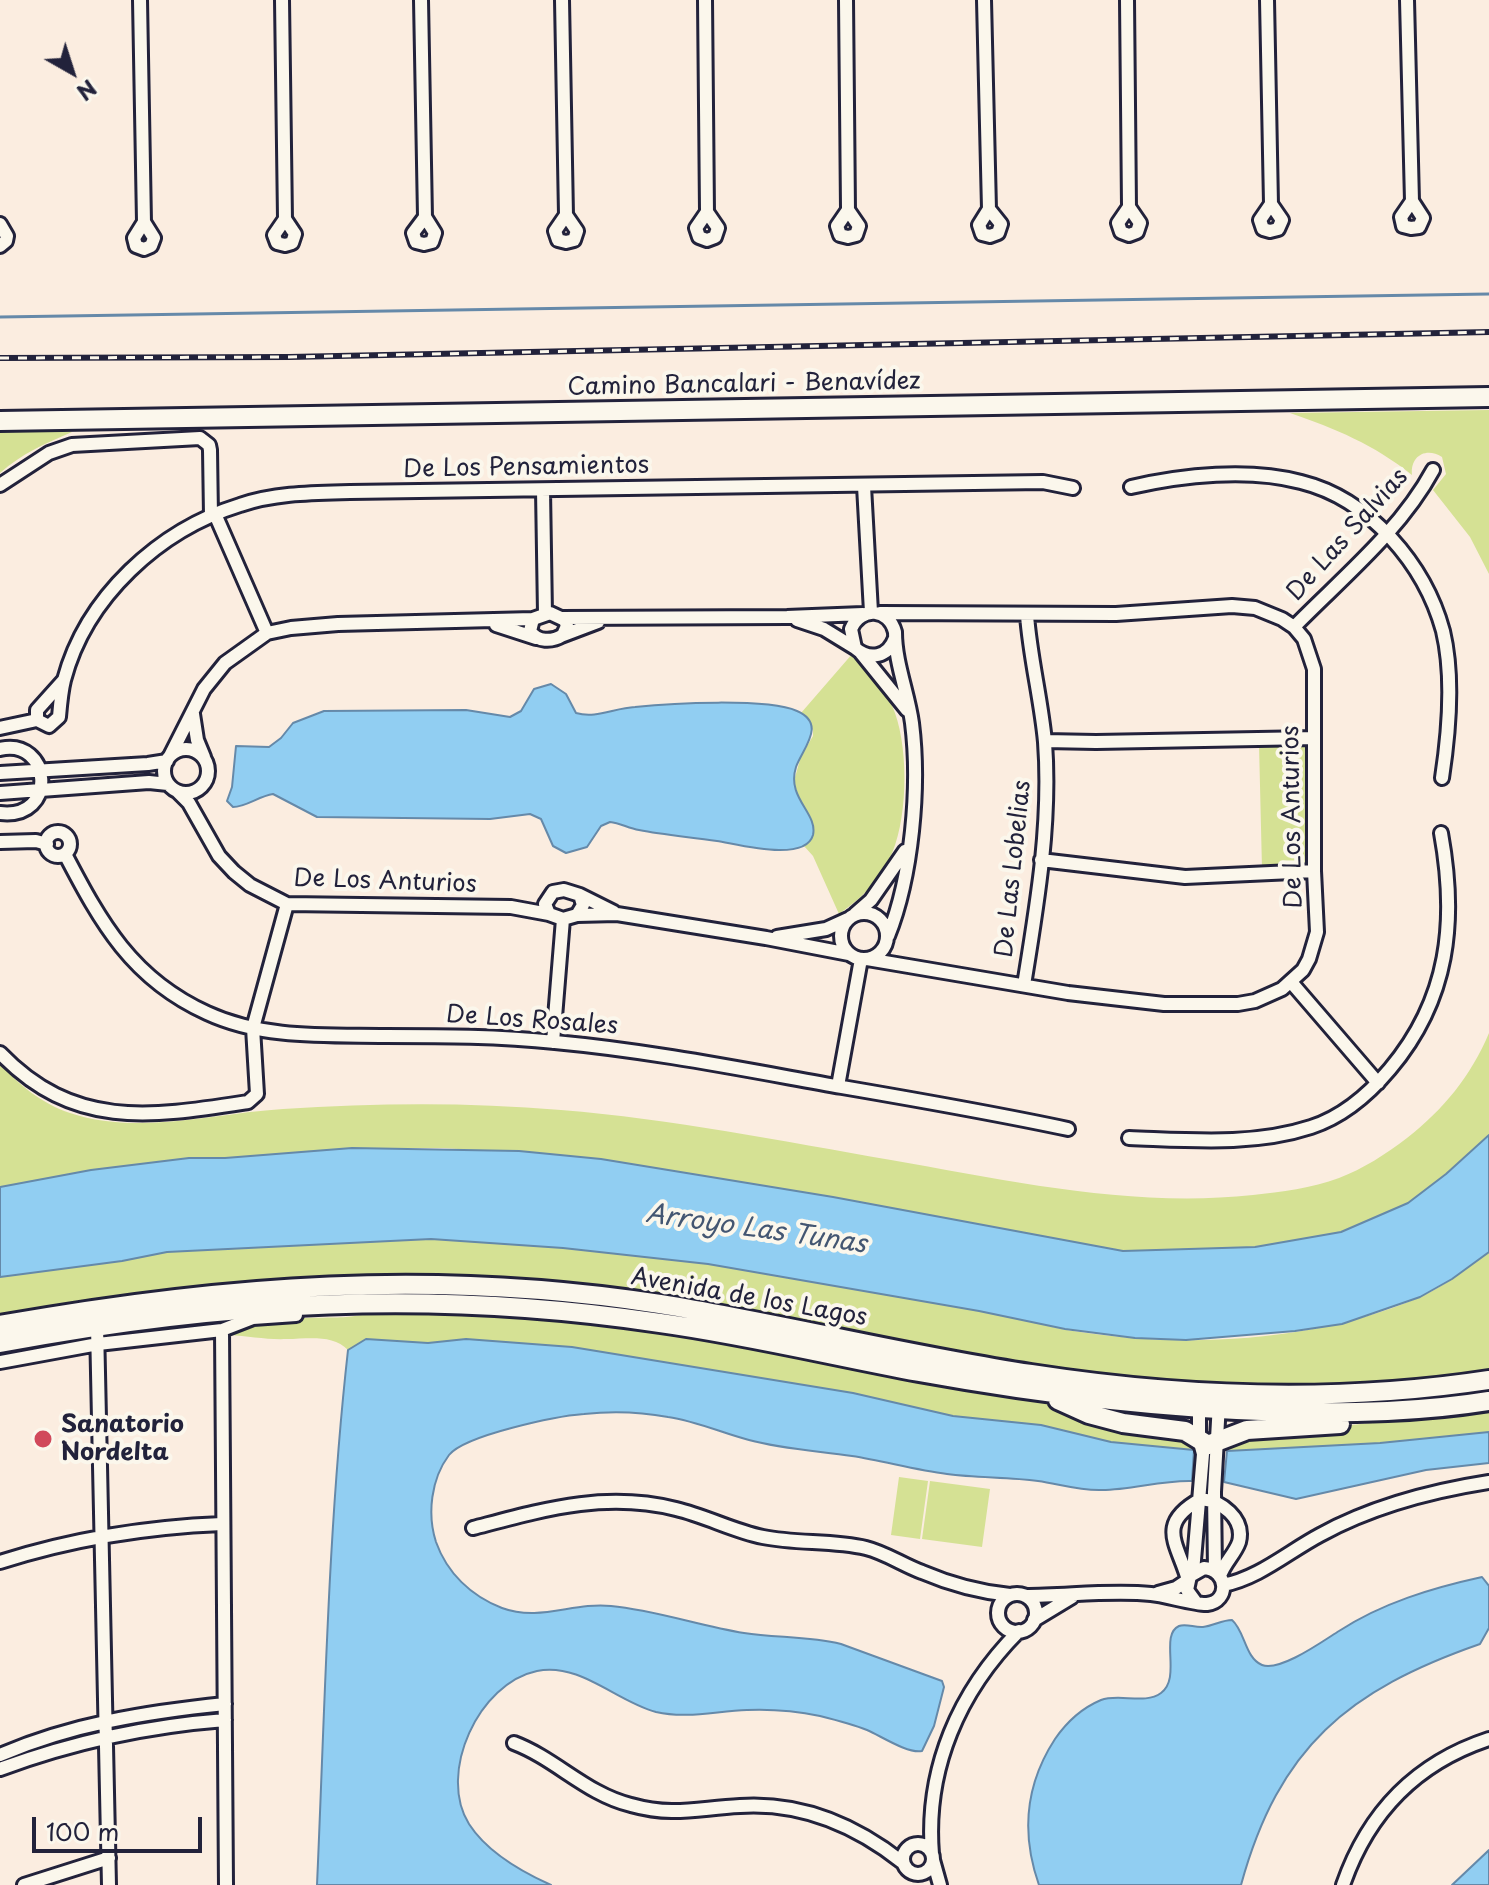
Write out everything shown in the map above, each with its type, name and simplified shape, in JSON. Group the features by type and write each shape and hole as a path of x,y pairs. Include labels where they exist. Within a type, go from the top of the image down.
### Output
{"street":[{"path":"140,0 144,222"},
{"path":"282,0 285,219"},
{"path":"421,0 425,217"},
{"path":"562,0 566,215"},
{"path":"705,0 707,212"},
{"path":"846,0 848,210"},
{"path":"984,0 989,209"},
{"path":"1127,0 1129,207"},
{"path":"1267,0 1271,204"},
{"path":"1407,0 1412,201"},
{"path":"0,224 7,236 4,245 0,246"},
{"name":"Camino Bancalari - Benavídez","path":"0,421 1489,397"},
{"path":"0,485 36,461 72,445 200,438 209,445 210,450 213,515 267,633"},
{"name":"De Las Salvias","path":"1294,627 1387,533 1418,497 1433,470"},
{"path":"1131,487 1213,476 1250,476 1303,482 1357,507 1387,533 1424,588 1443,632 1448,698 1442,778"},
{"name":"De Los Pensamientos","path":"63,681 76,646 131,569 173,536 213,515 243,504 307,493 1043,482 1073,488"},
{"path":"864,486 872,613"},
{"path":"539,639 530,631 539,617 543,490"},
{"path":"562,618 787,617 926,612 1116,614 1244,607 1268,612 1294,627"},
{"path":"787,617 824,629 868,656 882,654 911,618 926,612"},
{"path":"872,613 890,620 895,635 912,720 913,818 911,841 897,908 887,939 879,954 859,958 844,948 841,933 851,916 871,900 911,841"},
{"path":"872,613 854,623 851,629 858,650 897,695 912,720"},
{"path":"173,788 164,772 204,689 225,663 267,633 338,624 485,622 555,614 567,626 561,636"},
{"name":"De Las Lobelias","path":"1024,985 1046,803 1045,741 1027,615"},
{"path":"485,622 549,640 609,618"},
{"name":"De Los Anturios","path":"766,938 859,958 1120,1000 1194,1005 1255,1001 1282,989 1303,970 1315,946 1317,932 1312,738 1314,669 1304,639 1294,627"},
{"path":"37,720 37,710 63,681"},
{"path":"0,728 37,720 49,726 55,723 59,717 63,681"},
{"path":"193,710 197,740 209,771 199,799 198,820"},
{"path":"1045,741 1312,738"},
{"path":"0,749 17,748 27,753 40,770 41,789 37,798 22,812 0,813"},
{"path":"0,773 148,764 188,749 204,758"},
{"path":"0,793 149,782 189,793 204,784"},
{"name":"De Los Anturios","path":"173,788 189,803 219,856 234,872 250,885 287,904 511,907"},
{"path":"1129,1138 1221,1140 1283,1134 1335,1116 1378,1083 1413,1039 1439,983 1448,923 1446,862 1441,833"},
{"path":"53,834 64,834 70,844 65,854 54,855 48,851 47,844 53,834"},
{"path":"0,842 36,841 47,844"},
{"name":"De Los Rosales","path":"65,854 98,917 145,971 172,993 207,1013 253,1028 296,1034 553,1042 681,1057 1068,1129"},
{"path":"1041,860 1185,877 1314,871"},
{"path":"511,907 564,890 617,914"},
{"path":"549,914 545,904 553,892"},
{"path":"577,915 583,905 580,895"},
{"path":"0,1053 41,1089 79,1106 134,1113 248,1102 257,1094 253,1028 287,904"},
{"path":"511,907 563,919 577,915 617,914 766,938 826,929 861,912 883,921 887,939 905,964"},
{"path":"553,1042 563,919"},
{"path":"838,1086 859,958"},
{"path":"1291,982 1378,1083"},
{"name":"Avenida de los Lagos","path":"0,1325 166,1298 263,1289 359,1284 476,1286 660,1304 1031,1374 1199,1399"},
{"path":"0,1362 97,1335 222,1330 253,1318 354,1312 411,1301"},
{"name":"Avenida de los Lagos","path":"0,1343 97,1335 167,1315 262,1306 411,1301 545,1309 663,1323 1041,1392 1219,1400 1333,1412 1418,1409 1489,1401"},
{"path":"222,1330 226,1885"},
{"path":"97,1335 109,1885"},
{"name":"Avenida de los Lagos","path":"1219,1400 1377,1392 1489,1380"},
{"path":"1041,1392 1089,1414 1123,1423 1179,1429 1208,1447"},
{"path":"473,1528 556,1506 587,1502 644,1503 695,1514 758,1536 868,1548 923,1573 986,1593 1025,1596 1151,1594 1200,1604 1212,1603 1220,1596 1220,1577 1207,1496 1208,1447 1199,1399"},
{"path":"1208,1447 1219,1400"},
{"path":"1208,1447 1247,1430 1361,1423 1418,1409"},
{"path":"1151,1594 1168,1591 1204,1568 1220,1577 1249,1578 1323,1533 1378,1509 1405,1499 1489,1482"},
{"path":"1190,1576 1172,1534 1176,1520 1207,1496"},
{"path":"1195,1601 1187,1590 1207,1496"},
{"path":"1207,1496 1231,1514 1238,1524 1239,1543 1220,1577"},
{"path":"0,1562 101,1538 177,1526 222,1524"},
{"path":"986,1593 1003,1625 1002,1648"},
{"path":"998,1611 1010,1595"},
{"path":"1025,1596 1036,1609 1034,1620"},
{"path":"1003,1625 1025,1630 1034,1620 1076,1596"},
{"path":"940,1885 930,1825 938,1775 950,1731 976,1682 1019,1631"},
{"path":"0,1755 105,1721 225,1704"},
{"path":"0,1769 105,1736 175,1724 225,1720"},
{"path":"1343,1885 1354,1853 1395,1795 1449,1757 1489,1739"},
{"path":"514,1743 538,1754 588,1788 629,1805 681,1812 767,1805 795,1809 832,1819 885,1848 908,1852 926,1846 933,1857"},
{"path":"923,1885 906,1869 908,1852 930,1825"},
{"path":"913,1874 928,1870 933,1857"},
{"path":"24,1885 109,1858"}],"green space":[{"path":"1489,410 1489,574 1470,537 1433,490 1446,474 1442,457 1430,453 1420,455 1412,468 1412,475 1354,438 1290,413"},
{"path":"0,431 72,432 25,455 0,473"},
{"path":"853,653 878,680 895,713 903,747 903,808 895,845 880,876 839,914 813,856 804,846 810,842 794,781 801,756 813,736 813,730 801,713"},
{"path":"1307,742 1310,868 1262,869 1259,744"},
{"path":"1489,1033 1489,1135 1408,1203 1341,1232 1255,1247 1123,1251 833,1197 601,1159 444,1148 352,1148 189,1158 91,1170 0,1187 0,1063 23,1086 50,1104 96,1120 122,1123 353,1106 526,1107 685,1125 1071,1190 1162,1198 1253,1195 1296,1189 1339,1178 1391,1150 1420,1127 1455,1091 1474,1064"},
{"path":"379,1239 482,1242 679,1259 979,1311 1067,1330 1110,1336 1199,1340 1290,1333 1377,1313 1437,1289 1489,1252 1489,1373 1385,1383 1234,1386 1068,1373 776,1320 340,1278 218,1285 0,1319 0,1277 167,1252"},
{"path":"390,1309 531,1315 629,1326 1051,1403 1177,1432 1195,1444 1194,1450 1111,1442 1041,1425 953,1416 853,1393 572,1347 466,1339 428,1343 366,1339 348,1350 327,1339 229,1335 237,1328 266,1321 346,1317"},
{"path":"1489,1403 1489,1432 1380,1443 1227,1451 1227,1440 1369,1423 1414,1413"},
{"path":"899,1477 928,1481 920,1539 891,1535"},
{"path":"930,1481 990,1489 982,1547 922,1539"}],"water":[{"path":"551,684 566,694 576,713 583,715 651,705 718,703 764,704 806,716 812,729 794,778 798,796 811,819 813,835 807,843 797,848 770,850 648,832 610,822 601,826 587,847 566,853 553,846 541,819 530,814 490,819 317,817 273,794 238,807 227,801 232,787 236,746 269,747 293,723 324,711 466,710 510,717 521,711 534,689"},
{"name":"Arroyo Las Tunas","path":"1489,1135 1489,1252 1452,1279 1420,1297 1342,1324 1295,1331 1186,1340 1135,1338 1065,1329 708,1264 563,1248 431,1239 167,1252 0,1277 0,1187 91,1170 189,1158 352,1148 519,1151 601,1159 833,1197 1123,1251 1255,1247 1341,1232 1408,1203"},
{"path":"366,1339 428,1343 466,1339 572,1347 853,1393 953,1416 1041,1425 1111,1442 1194,1450 1192,1481 1094,1490 1046,1482 947,1474 852,1456 774,1446 699,1424 637,1413 605,1412 571,1416 473,1440 449,1455 443,1464 431,1508 436,1542 447,1564 480,1597 516,1612 611,1606 744,1633 841,1644 942,1681 944,1687 934,1726 922,1751 916,1751 856,1726 802,1713 765,1710 690,1715 656,1712 583,1677 553,1670 537,1671 516,1679 497,1693 482,1711 469,1733 461,1756 458,1780 460,1803 469,1824 485,1844 528,1874 551,1885 317,1885 328,1617 341,1417 348,1350"},
{"path":"1489,1432 1489,1463 1426,1470 1296,1499 1224,1482 1227,1451 1380,1443"},
{"path":"1482,1577 1489,1586 1489,1628 1480,1644 1392,1682 1356,1704 1325,1730 1299,1760 1276,1796 1257,1837 1241,1885 1039,1885 1028,1829 1032,1792 1045,1756 1064,1727 1094,1703 1108,1698 1147,1698 1161,1693 1170,1677 1171,1638 1179,1626 1203,1627 1232,1620 1256,1662 1270,1666 1301,1654 1355,1621 1390,1605"},
{"path":"1489,1850 1489,1885 1452,1885"}],"waterway":[{"path":"0,317 1489,294"}],"railway":[{"path":"0,358 289,357 1489,332"}],"place":[{"name":"Sanatorio Nordelta","path":"43,1439"}]}
